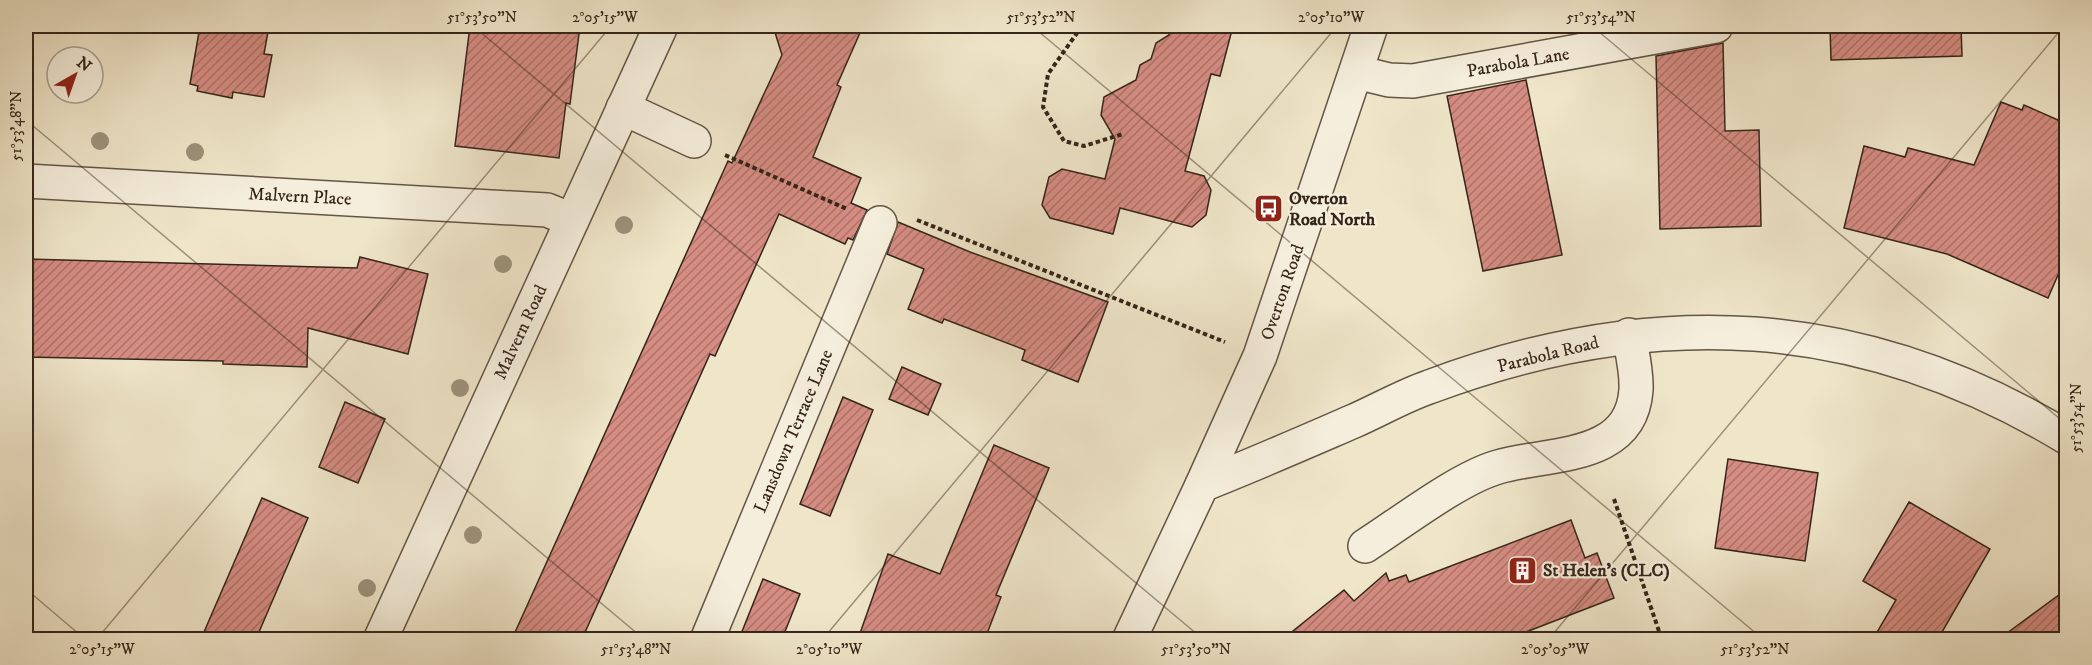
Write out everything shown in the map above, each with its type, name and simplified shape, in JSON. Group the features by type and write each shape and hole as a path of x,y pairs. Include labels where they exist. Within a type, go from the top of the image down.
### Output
{"street":[{"name":"Malvern Road","path":"380,639 661,26"},
{"name":"Overton Road","path":"1202,486 1260,356 1371,26"},
{"name":"Parabola Lane","path":"1356,72 1389,80 1413,81 1716,26"},
{"path":"623,108 694,141"},
{"name":"Malvern Place","path":"26,181 547,210 572,220"},
{"name":"Lansdown Terrace Lane","path":"707,639 880,223"},
{"name":"Parabola Road","path":"1202,486 1429,387 1527,357 1629,335 1686,331 1735,331 1833,344 1881,355 1951,378 1996,398 2067,437"},
{"path":"1365,546 1475,476 1498,467 1592,448 1614,437 1630,418 1635,402 1636,387 1629,335"},
{"path":"1129,639 1202,486"}],"path":[{"path":"1082,26 1048,74 1043,107 1064,141 1084,146 1123,134"},
{"path":"694,141 880,223 899,213 1260,356"},
{"path":"1614,499 1662,639"}],"building":[{"path":"200,26 269,26 264,54 272,55 264,97 233,92 232,98 197,91 198,86 190,84"},
{"path":"470,26 580,26 570,104 566,103 559,158 455,146"},
{"path":"773,26 863,26 837,85 841,87 813,157 861,178 851,203 867,210 853,240 848,238 845,244 779,214 715,356 710,354 582,639 512,639 728,161 732,163 782,55"},
{"path":"1171,26 1233,26 1220,76 1211,74 1185,171 1204,176 1211,190 1206,215 1192,227 1120,208 1113,234 1050,218 1042,205 1049,177 1062,169 1105,179 1115,139 1101,115 1104,97 1136,80 1140,65 1151,59 1156,43 1169,35"},
{"path":"1961,26 1962,56 1831,60 1830,27"},
{"path":"1723,43 1725,131 1759,130 1761,226 1660,229 1656,56"},
{"path":"1526,80 1562,255 1483,271 1447,96"},
{"path":"2001,102 2022,110 2024,105 2067,124 2067,279 2058,275 2048,298 1947,254 1844,228 1864,146 1905,157 1908,148 1974,165"},
{"path":"898,222 970,252 1108,302 1078,382 1022,360 1025,350 944,319 942,323 908,309 924,269 887,254"},
{"path":"360,257 428,274 408,354 308,328 307,367 223,364 223,361 26,357 27,259 357,268"},
{"path":"902,367 941,384 928,415 889,399"},
{"path":"843,397 873,410 830,516 800,504"},
{"path":"345,402 385,419 358,483 319,467"},
{"path":"994,445 1049,468 996,595 1001,597 985,639 858,639 888,554 940,574"},
{"path":"1728,459 1818,473 1805,561 1715,548"},
{"path":"262,498 308,518 256,639 201,639"},
{"path":"1909,502 1990,549 1938,639 1873,639 1896,600 1863,581"},
{"name":"St Helen's (CLC)","path":"1571,520 1585,558 1597,553 1614,598 1526,632 1529,639 1283,639 1344,590 1354,601 1386,573 1389,581 1406,575 1409,582"},
{"path":"763,579 800,594 782,639 739,639"},
{"path":"2067,589 2067,639 1999,639"}],"place":[{"name":"Overton Road North","path":"1268,208"},
{"name":"St Helen's (CLC)","path":"1522,570"}]}
